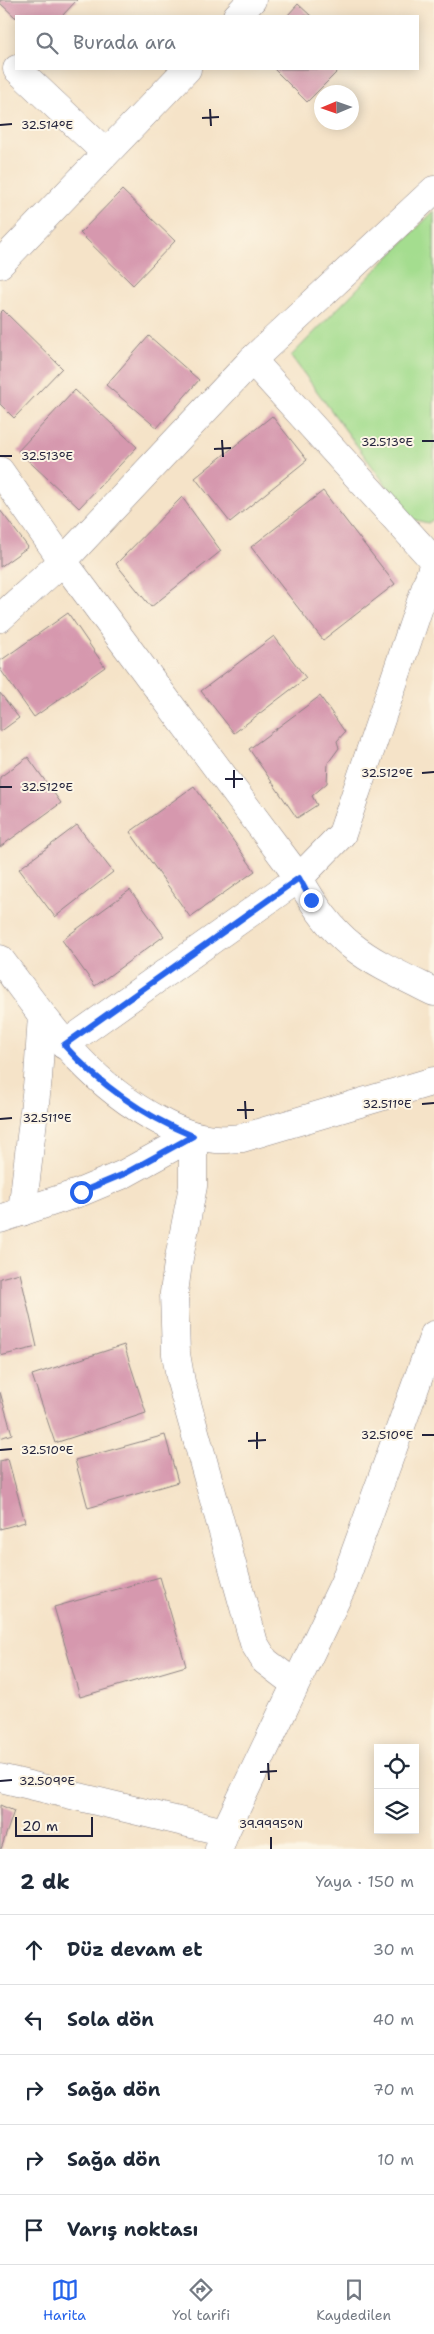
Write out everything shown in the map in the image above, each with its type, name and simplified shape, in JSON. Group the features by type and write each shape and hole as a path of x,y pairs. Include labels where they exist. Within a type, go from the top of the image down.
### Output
{"street":[{"path":"238,15 252,0"},
{"path":"0,52 15,66"},
{"path":"19,70 106,153"},
{"path":"0,264 186,70"},
{"path":"0,618 62,561 252,360 434,190"},
{"path":"64,1045 299,878 342,834 434,562 252,360"},
{"path":"0,471 62,561 299,878 328,925 346,942 370,960 434,992"},
{"path":"0,959 64,1045 84,1067 118,1095 140,1110 193,1136 216,1140 242,1138 434,1081"},
{"path":"11,1216 38,1078 42,1015"},
{"path":"11,1216 124,1174 193,1136"},
{"path":"193,1136 193,1186 174,1293 174,1325 181,1382 254,1643 266,1661 295,1684"},
{"path":"0,1778 222,1840 344,1583 434,1336"}],"green space":[{"path":"434,211 434,519 428,523 411,519 291,356"}],"building":[{"path":"0,0 77,0 63,15 15,15 15,17 0,3"},
{"path":"298,4 310,15 288,15"},
{"path":"275,70 339,70 324,85 314,85 314,95 307,102"},
{"path":"122,190 175,241 133,285 80,233"},
{"path":"3,310 62,368 14,418 0,404 0,313"},
{"path":"149,336 199,380 157,428 106,385"},
{"path":"75,390 137,447 79,508 18,451"},
{"path":"272,416 307,460 230,522 195,478"},
{"path":"323,491 395,584 323,640 251,547"},
{"path":"182,497 221,551 151,607 116,564"},
{"path":"0,510 28,547 0,567"},
{"path":"68,613 105,667 34,717 0,669 0,661"},
{"path":"274,636 306,678 234,733 201,691"},
{"path":"0,693 19,718 0,732"},
{"path":"320,696 345,732 337,741 339,748 328,763 327,783 312,796 317,805 297,818 249,749"},
{"path":"28,757 61,803 0,847 0,777"},
{"path":"194,786 255,871 190,917 130,832"},
{"path":"77,825 113,872 55,917 19,869"},
{"path":"130,890 164,936 95,986 62,940"},
{"path":"20,1273 37,1347 0,1356 0,1278"},
{"path":"124,1345 146,1413 55,1443 32,1375"},
{"path":"0,1392 12,1434 0,1438"},
{"path":"165,1435 178,1482 88,1508 75,1460"},
{"path":"8,1459 25,1522 0,1529 0,1461"},
{"path":"160,1577 186,1666 80,1697 54,1607"},
{"path":"0,1805 14,1811 1,1849 0,1849"}],"route":[{"path":"81,1192 124,1174 193,1136 169,1126 140,1110 110,1090 84,1067 64,1045 299,878 311,900"}]}
